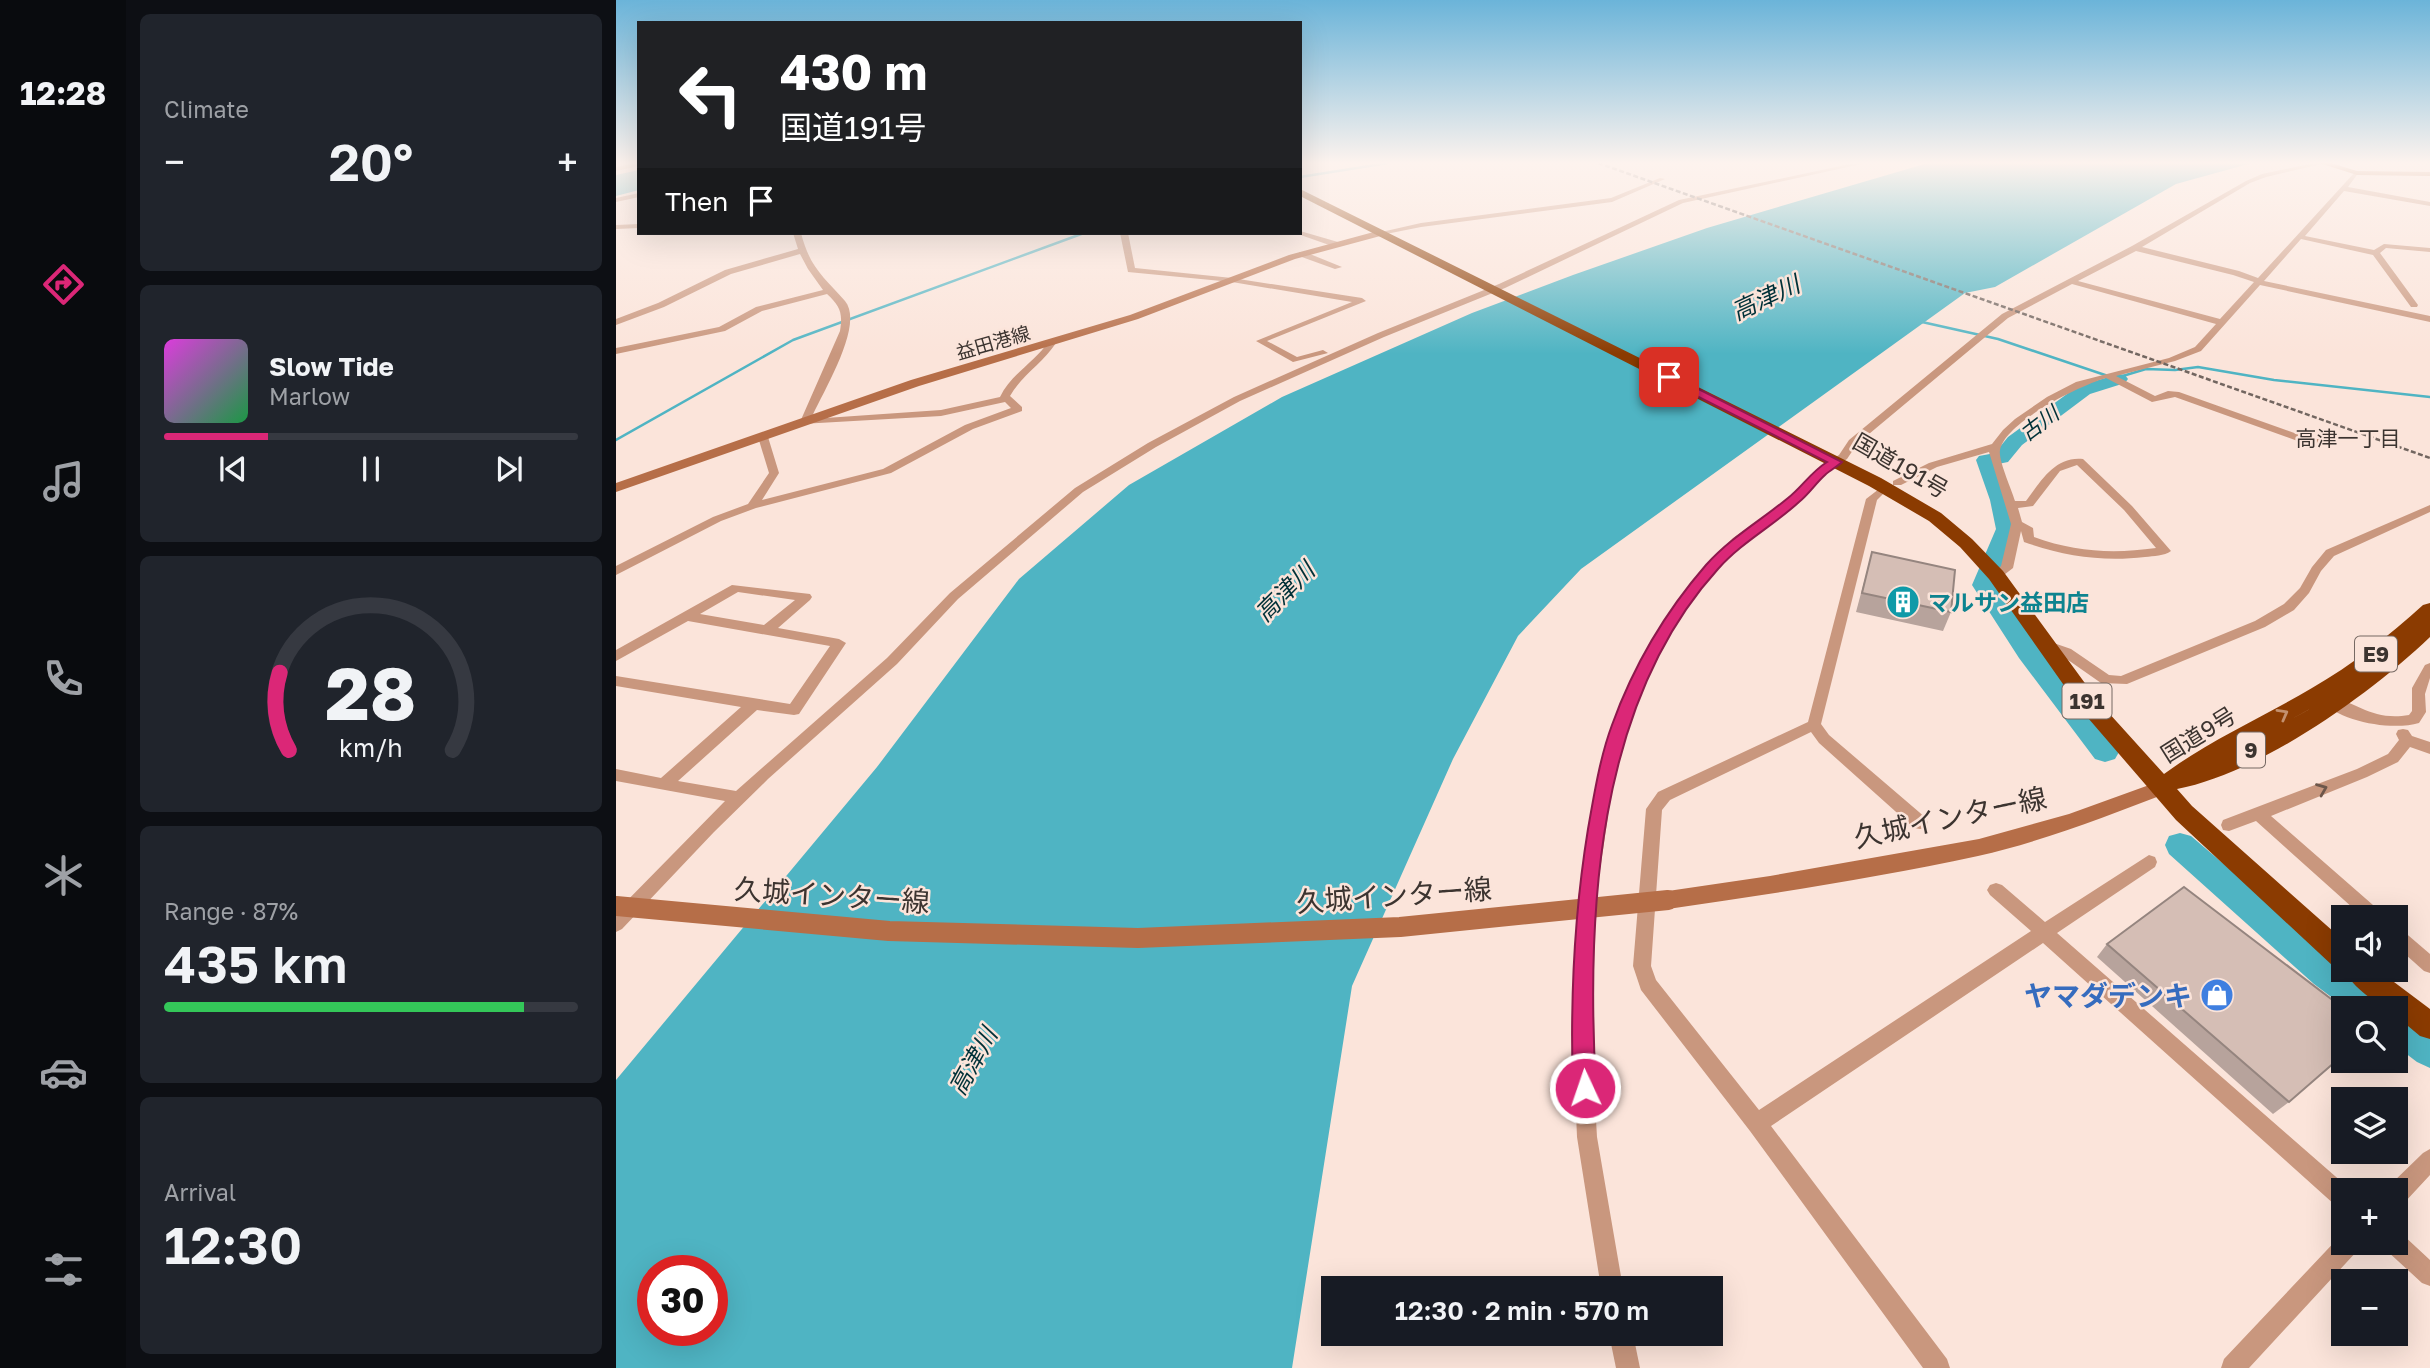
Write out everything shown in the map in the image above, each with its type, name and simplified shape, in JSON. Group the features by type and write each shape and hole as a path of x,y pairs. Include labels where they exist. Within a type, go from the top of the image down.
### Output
{"highway":[{"name":"国道191号","path":"1369,227 1832,460 1898,494 1935,517 1966,543 1996,575 2090,706 2184,813 2331,946"},
{"name":"E9","path":"2326,698 2430,609"},
{"name":"E9","path":"2326,698 2382,671 2430,626"},
{"name":"国道9号","path":"2163,787 2209,771 2313,717 2326,698"},
{"path":"2373,982 2430,1026"}],"main road":[{"name":"益田港線","path":"616,488 915,383 1134,317 1302,254 1381,233"},
{"name":"久城インター線","path":"616,906 889,931 1138,938 1400,927 1668,900 1770,885 1979,847 2106,809 2163,787"}],"street":[{"path":"1381,233 1412,227"},
{"path":"616,925 739,798 892,661 954,596 1079,490 1152,444 1237,399 1493,290 1626,227"},
{"path":"1610,1276 1587,1137 1581,1014 1587,898 1602,802 1620,726 1648,663 1676,612 1711,568 1737,541 1795,499 1832,460 1861,435 2005,316 2171,227"},
{"path":"1897,483 1933,465 1994,447 2003,434 2068,389 2090,379 2190,353 2208,342 2310,227"},
{"path":"1302,234 1335,244"},
{"path":"797,235 800,251 848,314 843,339 805,422 941,413 1007,399"},
{"path":"1124,235 1131,270 1232,280 1362,301 1260,341 1296,360 1359,345"},
{"path":"2301,237 2376,253 2414,305"},
{"path":"2376,253 2385,246 2429,244"},
{"path":"2135,248 2236,273 2261,282 2430,319"},
{"path":"616,322 691,291 728,272 800,251"},
{"path":"1302,254 1338,267"},
{"path":"2069,281 2223,323"},
{"path":"616,351 722,329 760,309 828,290"},
{"path":"616,570 717,519 752,506 887,471 969,427 1018,409 1005,397 1010,386 1052,343"},
{"path":"2109,376 2155,400 2168,394 2176,394 2310,442 2331,441"},
{"path":"752,506 774,473 763,437"},
{"path":"1994,447 2017,524 2007,568 1996,575"},
{"path":"2012,505 2029,504 2056,469 2079,461 2128,508 2165,551 2090,557 2028,540 2027,528 2017,524"},
{"path":"1879,492 1872,499 1814,725 1824,739 1920,823"},
{"path":"2045,644 2066,652 2106,680 2122,681 2260,624 2289,607 2305,590 2330,553 2430,508"},
{"path":"616,656 736,588 806,597 767,630"},
{"path":"616,681 794,710 839,643 686,616"},
{"path":"2326,698 2363,717 2398,723 2414,719 2419,712 2417,690 2420,679 2430,668"},
{"path":"664,784 754,704"},
{"path":"2398,723 2407,740 2430,748"},
{"path":"1814,725 1664,796 1654,810 1650,834 1642,966 1648,984 1757,1124 1938,1368"},
{"path":"2230,825 2362,773 2393,758 2407,740"},
{"path":"616,775 739,798"},
{"path":"2258,814 2361,905"},
{"path":"1757,1124 2047,933 2149,862"},
{"path":"1996,890 2331,1186"},
{"path":"2408,946 2430,965"},
{"path":"2408,1183 2430,1160"},
{"path":"2408,1254 2430,1275"},
{"path":"2233,1368 2338,1255"},
{"path":"1623,1346 1628,1368"}],"water":[{"name":"高津川","path":"1711,227 2101,227 1995,287 1965,293 1581,569 1518,636 1453,759 1352,986 1292,1368 616,1368 616,1080 877,767 1019,579 1129,485 1282,397 1472,313"}],"building":[{"path":"1872,552 1955,570 1951,612 1862,593"},
{"name":"ヤマダデンキ","path":"2184,887 2331,999 2331,1065 2289,1102 2107,944"}],"waterway":[{"path":"616,440 793,340 1079,235"},
{"path":"1922,322 1998,339 2108,376"},
{"name":"古川","path":"2116,378 2146,369 2175,370 2198,367 2274,380 2430,397"},
{"name":"古川","path":"2105,752 2028,652 1984,585 2007,529 2001,500 1986,460 2001,458 2015,441 2084,390 2119,379"},
{"name":"古川","path":"2180,845 2326,973 2358,996"},
{"name":"古川","path":"2408,1033 2430,1050"}],"railway":[{"path":"1778,227 2430,458"}],"place":[{"name":"マルサン益田店","path":"1903,602"},
{"name":"ヤマダデンキ","path":"2217,995"}],"district":[{"name":"高津一丁目","path":"2348,438"}],"route":[{"path":"1585,1088 1581,1014 1587,898 1602,802 1620,726 1648,663 1676,612 1711,568 1737,541 1795,499 1823,470 1836,462 1669,377"}]}
